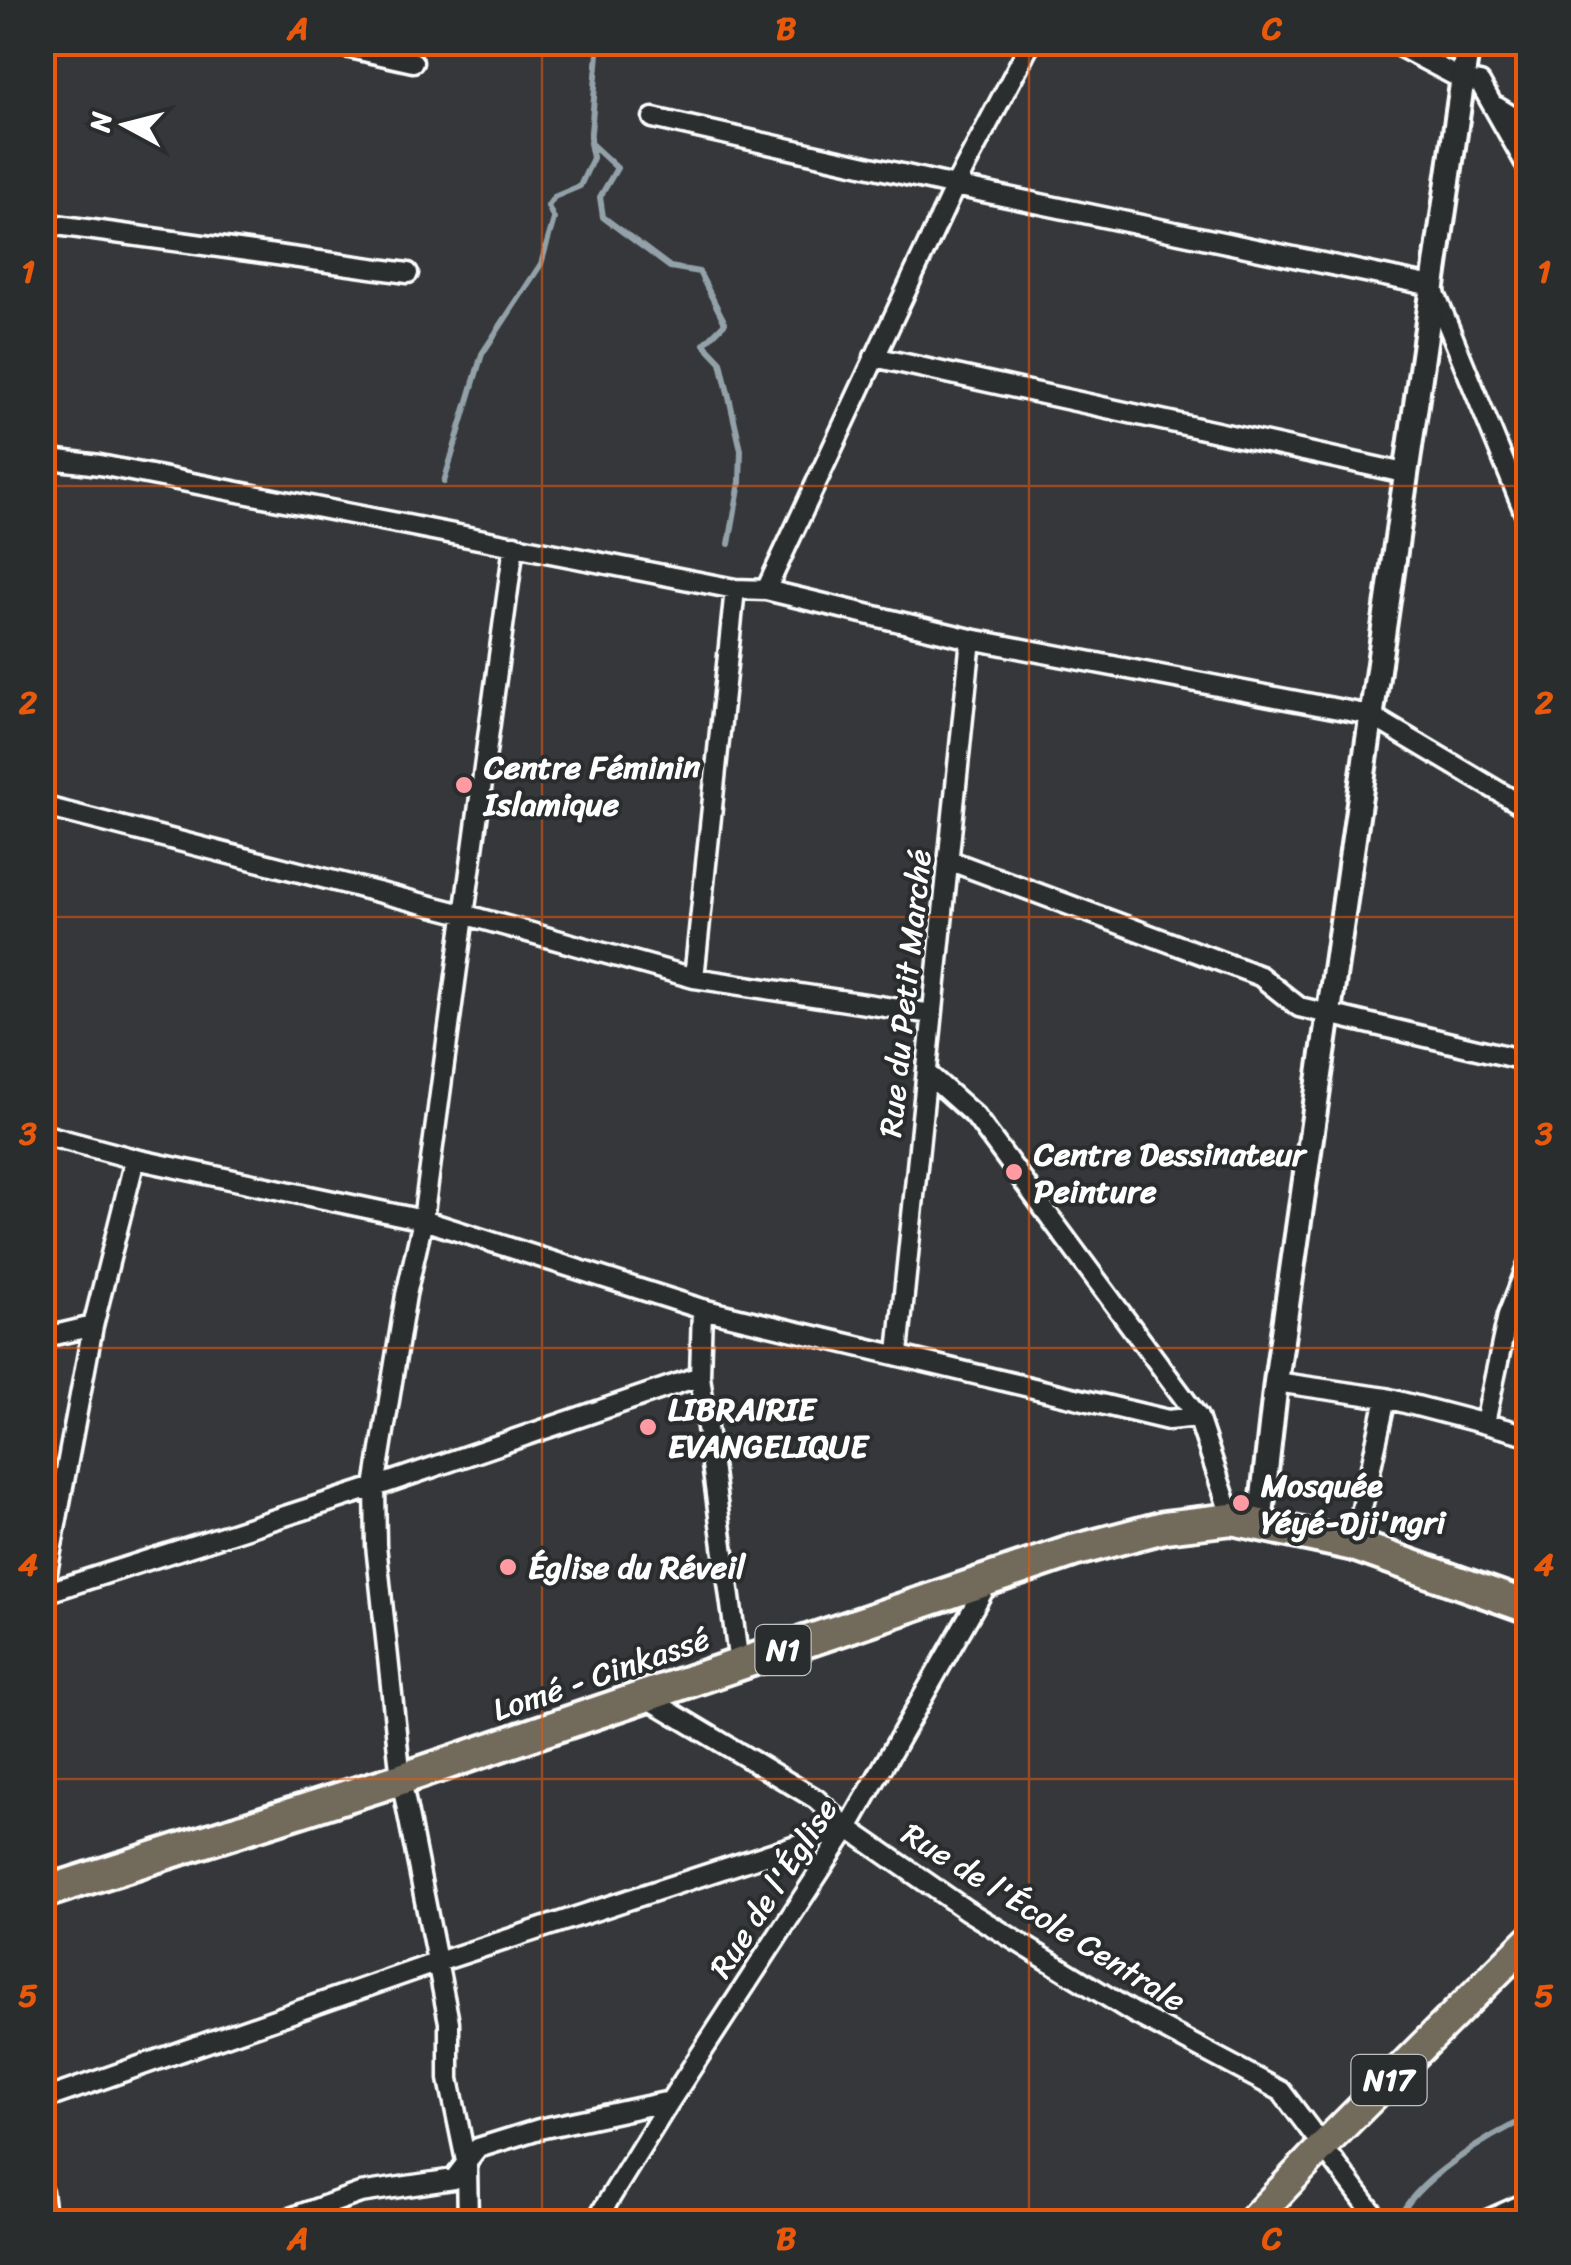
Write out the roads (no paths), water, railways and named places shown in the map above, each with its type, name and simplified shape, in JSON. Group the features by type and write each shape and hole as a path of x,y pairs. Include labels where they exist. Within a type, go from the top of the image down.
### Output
{"highway":[{"name":"Lomé - Cinkassé","path":"42,1893 401,1779 1130,1535 1246,1521 1354,1545 1528,1607"}],"main road":[{"path":"1246,1521 1276,1382 1468,42"},
{"name":"N17","path":"1251,2222 1528,1941"}],"street":[{"path":"323,42 413,62"},
{"path":"766,590 955,186 1031,42"},
{"path":"1390,42 1463,80 1480,83 1528,168"},
{"path":"1492,104 1528,126"},
{"path":"654,118 1432,286 1528,520"},
{"path":"42,223 408,273"},
{"path":"874,357 1404,473"},
{"path":"42,458 100,465 735,589 766,590 971,638 1370,715 1528,809"},
{"path":"468,2222 467,2166 449,2079 450,2022 401,1779 376,1545 375,1487 406,1295 423,1220 514,545"},
{"path":"694,978 735,589"},
{"name":"Rue du Petit Marché","path":"898,1353 971,638"},
{"path":"42,806 464,914 694,978 932,1014"},
{"path":"948,860 1260,976 1299,1006 1528,1061"},
{"path":"928,1074 975,1116 1198,1417 1246,1521"},
{"path":"42,1134 135,1159 423,1220 702,1309 1168,1420 1198,1417"},
{"path":"135,1159 93,1326 43,1594 375,1487 700,1376"},
{"path":"1485,1423 1508,1315 1528,1264"},
{"path":"702,1309 700,1376 739,1664"},
{"path":"42,1338 93,1326"},
{"path":"1276,1382 1386,1398 1528,1435"},
{"path":"1354,1545 1386,1398"},
{"name":"Rue de l'Église","path":"595,2222 848,1828 990,1579"},
{"name":"Rue de l'École Centrale","path":"644,1696 816,1800 848,1828 966,1910 1134,2013 1280,2091 1380,2221"},
{"path":"42,2100 438,1962 848,1828"},
{"path":"279,2222 360,2193 454,2180 478,2148 539,2129 670,2101"},
{"path":"42,2192 46,2222"},
{"path":"1484,2222 1528,2202"}],"waterway":[{"path":"444,482 482,354 541,264 554,219 548,206 554,197 580,186 593,158 590,143 599,42"},
{"path":"590,143 617,168 600,197 603,217 670,267 699,272 725,323 704,344 721,362 741,450 740,482 729,544"},
{"path":"1398,2222 1418,2192 1435,2176 1474,2148 1528,2118"}],"place":[{"name":"Centre Féminin Islamique","path":"464,785"},
{"name":"Centre Dessinateur Peinture","path":"1014,1172"},
{"name":"LIBRAIRIE EVANGELIQUE","path":"648,1427"},
{"name":"Mosquée Yéyé-Dji'ngri","path":"1241,1503"},
{"name":"Église du Réveil","path":"508,1567"}]}
